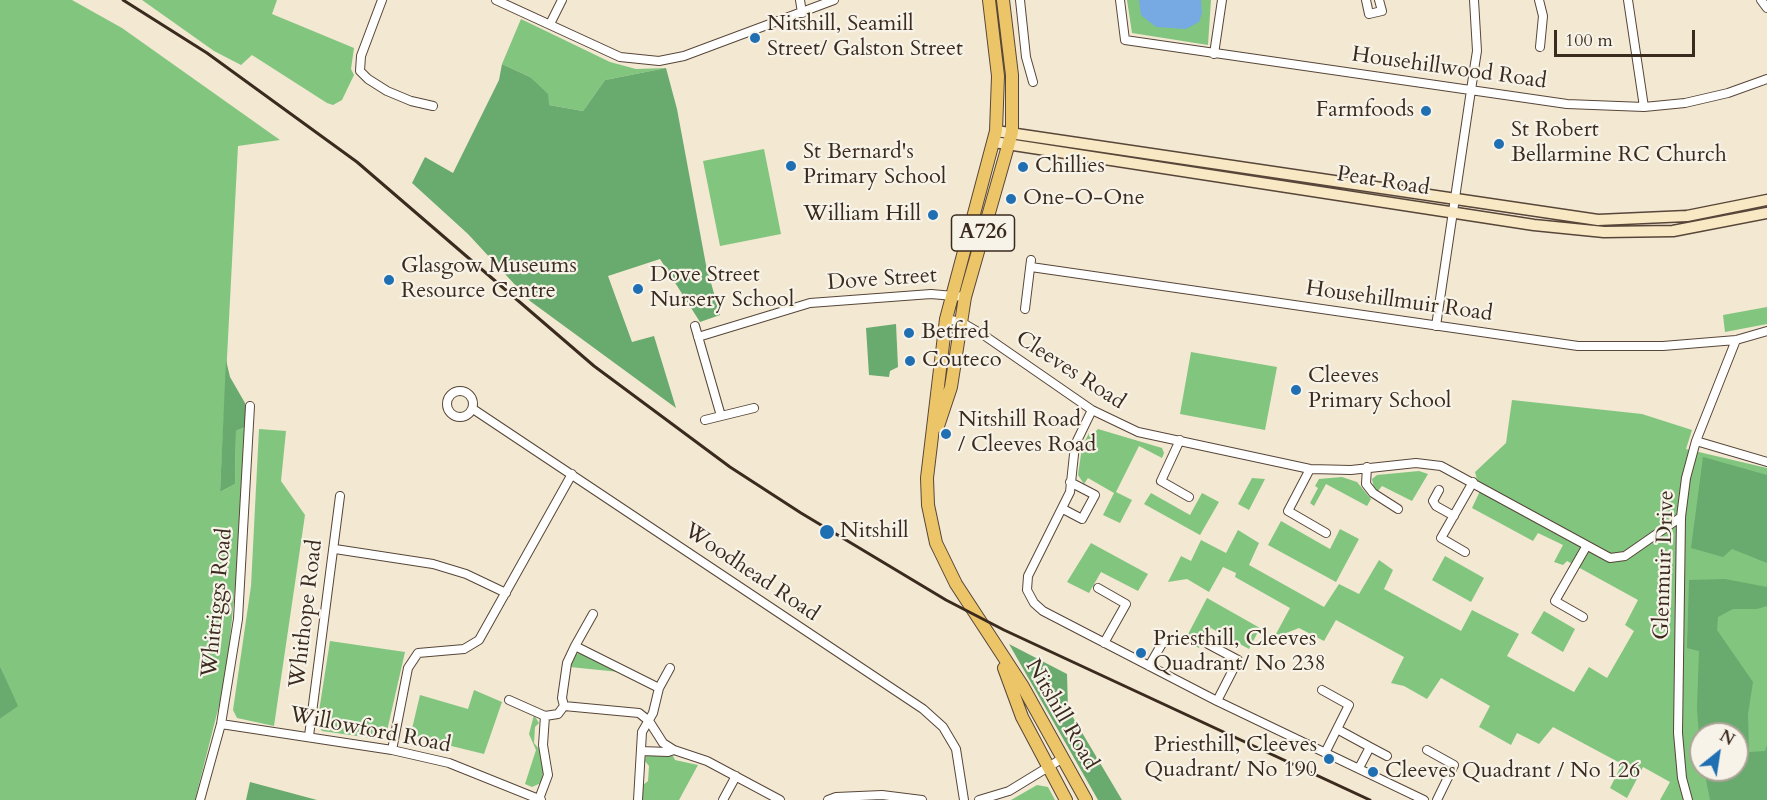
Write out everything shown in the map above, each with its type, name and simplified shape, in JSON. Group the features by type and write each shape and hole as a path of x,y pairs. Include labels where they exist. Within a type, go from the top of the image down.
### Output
{"main road":[{"name":"Nitshill Road","path":"989,0 998,76 995,137 978,209 951,294 946,319 927,478 928,505 936,543 956,584 1023,686 1086,800"},
{"name":"Nitshill Road","path":"932,444 951,387 965,297 1012,132 1011,75 1002,0"},
{"name":"Nitshill Road","path":"999,652 1022,717 1066,800"}],"street":[{"path":"382,0 361,56 360,71 368,80 387,91 420,104 433,106"},
{"path":"496,0 620,57 659,61 684,56 834,0"},
{"path":"550,24 561,0"},
{"path":"800,0 802,12"},
{"path":"1020,0 1026,57 1033,82"},
{"name":"Househillwood Road","path":"1120,0 1125,40 1567,104 1644,107 1685,103 1728,93 1767,79"},
{"path":"1214,54 1222,0"},
{"path":"1366,0 1369,14 1382,11 1380,0"},
{"path":"1436,326 1472,90 1476,51 1473,0"},
{"path":"1539,0 1543,15 1540,47"},
{"path":"1628,0 1644,107"},
{"path":"1761,0 1767,8"},
{"name":"Peat Road","path":"995,137 1012,132 1457,200 1609,220 1687,216 1767,200"},
{"name":"Peat Road","path":"995,137 1008,145 1455,213 1604,232 1673,231 1767,213"},
{"name":"Househillmuir Road","path":"1025,309 1031,264 1578,346 1663,346 1736,340 1766,333"},
{"name":"Dove Street","path":"698,337 810,303 951,294 965,297"},
{"name":"Cleeves Road","path":"946,319 961,322 1092,410 1138,432 1310,468 1416,463 1434,465 1473,482 1586,547 1610,558 1625,556 1681,517"},
{"path":"695,326 721,416"},
{"name":"Glenmuir Drive","path":"1688,800 1682,778 1678,733 1681,517 1686,478 1696,441 1736,340"},
{"name":"Whitriggs Road","path":"200,800 221,724 239,608 250,406"},
{"path":"705,420 754,408"},
{"name":"Woodhead Road","path":"473,409 923,709 943,727 956,749 964,800"},
{"path":"1092,410 1075,445 1071,483 1063,509 1028,576 1027,590 1034,603 1043,611 1217,701 1326,751 1424,800"},
{"path":"1180,440 1161,481 1189,497"},
{"path":"1696,441 1767,462"},
{"path":"1367,467 1366,484 1372,494 1398,509"},
{"path":"1310,468 1288,511 1326,533"},
{"path":"393,750 408,668 418,653 464,649 479,640 572,474"},
{"path":"1465,552 1441,538 1473,482"},
{"path":"1063,509 1082,519 1095,495 1071,483"},
{"path":"1439,490 1434,501 1436,506 1454,516"},
{"name":"Whithope Road","path":"309,736 335,549 340,496"},
{"path":"1583,617 1555,601 1586,547"},
{"path":"335,549 433,564 466,574 506,593"},
{"path":"1098,588 1126,604 1104,643"},
{"path":"564,706 562,698 567,663 593,614"},
{"path":"1149,666 1163,642"},
{"path":"1208,644 1238,660 1217,701"},
{"path":"575,646 659,688"},
{"path":"638,800 642,732 650,721 659,688 670,668"},
{"path":"1322,690 1349,705 1326,751"},
{"path":"509,700 545,716 558,714 564,706"},
{"path":"564,706 639,713 650,721 663,743 674,750 707,761 780,800"},
{"path":"540,799 548,775 543,745 545,716"},
{"name":"Willowford Road","path":"221,724 393,750 449,763 540,799"},
{"path":"1337,729 1387,756"},
{"path":"1359,768 1370,747"},
{"path":"641,751 668,752 674,750"},
{"path":"1427,750 1454,765 1437,800"},
{"path":"979,800 1009,791 1063,758"},
{"path":"723,800 736,776"},
{"path":"828,800 836,797 882,795 922,800"}],"green space":[{"path":"0,0 72,0 122,28 280,140 238,146 220,492 235,484 236,431 245,427 239,550 226,678 195,800 0,800 0,719 17,706 0,666"},
{"path":"142,0 277,0 272,14 354,48 351,69 354,75 342,100 333,105 327,103 252,55 241,65 214,51"},
{"path":"1127,0 1211,0 1208,45 1132,33"},
{"path":"521,19 610,62 636,69 666,68 605,80 583,111 549,105 530,77 502,64"},
{"path":"502,64 530,77 548,94 549,105 583,111 605,80 666,68 677,109 706,265 720,315 700,322 660,259 608,276 632,342 654,336 676,408 530,301 468,234 412,183 425,157 453,173 499,80"},
{"path":"764,149 781,234 720,246 703,161"},
{"path":"1767,307 1767,324 1725,332 1723,315"},
{"path":"896,324 898,367 890,371 889,377 869,375 866,328"},
{"path":"1191,352 1277,367 1265,430 1180,414"},
{"path":"226,360 230,377 245,403 245,427 236,431 235,484 220,492"},
{"path":"1512,400 1642,414 1692,430 1686,449 1767,468 1767,800 1660,800 1670,782 1643,767 1627,798 1610,788 1622,764 1553,727 1539,744 1517,733 1511,745 1479,727 1490,706 1441,678 1427,699 1404,686 1391,683 1404,657 1336,620 1324,641 1299,628 1281,635 1276,634 1290,608 1235,577 1236,573 1223,567 1209,592 1187,579 1168,582 1181,556 1191,561 1201,540 1226,553 1238,530 1259,543 1249,565 1324,607 1339,584 1359,594 1379,560 1393,570 1384,589 1461,631 1472,610 1519,634 1507,656 1574,692 1589,667 1607,678 1634,631 1625,625 1638,600 1567,561 1563,565 1554,562 1563,545 1538,533 1533,541 1472,508 1480,491 1475,472 1506,443"},
{"path":"259,429 286,431 281,481 305,515 274,726 237,718 233,710 251,586"},
{"path":"1098,429 1162,448 1164,453 1162,458 1139,446 1116,492 1132,500 1120,523 1103,515 1114,493 1088,478 1084,484 1078,475 1082,447 1089,433 1093,434"},
{"path":"1703,457 1767,475 1767,563 1732,549 1723,557 1691,548"},
{"path":"1419,471 1428,474 1412,501 1382,486 1378,491 1374,489 1372,479 1377,475"},
{"path":"1342,477 1357,482 1371,499 1367,506 1326,484 1314,506 1310,503 1318,488 1315,486 1319,479"},
{"path":"1252,478 1265,479 1249,510 1238,504"},
{"path":"1151,493 1190,515 1202,493 1219,502 1200,535 1144,504"},
{"path":"1281,521 1330,549 1340,529 1359,539 1336,582 1268,545"},
{"path":"1091,543 1148,574 1138,591 1101,572 1089,593 1067,582"},
{"path":"1445,556 1484,578 1471,602 1432,580"},
{"path":"1725,579 1767,587 1767,606 1757,609 1733,609 1718,617 1717,630 1753,682 1748,722 1698,722 1699,651 1687,648 1689,580"},
{"path":"1207,598 1260,628 1249,649 1211,628 1199,648 1185,640"},
{"path":"1544,611 1575,629 1563,652 1531,633"},
{"path":"330,641 405,652 387,731 378,739 322,731 317,724"},
{"path":"1009,644 1067,674 1068,709 1122,800 1098,800"},
{"path":"580,653 592,660 595,658 619,672 570,667 575,654"},
{"path":"0,666 18,706 0,719"},
{"path":"474,690 502,702 484,754 423,739 411,733 420,695 468,709"},
{"path":"534,715 539,723 535,727 534,743 540,750 544,769 541,783 532,787 525,784 536,750 529,734"},
{"path":"1767,745 1767,800 1710,800 1706,782 1749,782 1749,752 1765,751"},
{"path":"646,754 673,756 675,760 698,765 679,800 642,800 643,785 648,781 649,766 645,761"},
{"path":"250,782 317,800 246,800"},
{"path":"1037,785 1048,787 1055,800 1011,800"}],"water":[{"path":"1139,0 1201,0 1202,13 1199,22 1186,29 1156,27 1141,15"}],"railway":[{"path":"123,0 207,53 357,162 594,366 730,467 801,513 946,600 1004,630 1370,800"}],"place":[{"name":"Nitshill, Seamill Street/ Galston Street","path":"755,38"},
{"name":"Farmfoods","path":"1426,111"},
{"name":"St Robert Bellarmine RC Church","path":"1499,144"},
{"name":"St Bernard's Primary School","path":"791,166"},
{"name":"Chillies","path":"1023,167"},
{"name":"One-O-One","path":"1011,199"},
{"name":"William Hill","path":"933,215"},
{"name":"Glasgow Museums Resource Centre","path":"389,280"},
{"name":"Dove Street Nursery School","path":"638,289"},
{"name":"Betfred","path":"909,333"},
{"name":"Couteco","path":"910,361"},
{"name":"Cleeves Primary School","path":"1296,390"},
{"name":"Nitshill Road / Cleeves Road","path":"946,434"},
{"name":"Nitshill","path":"827,532"},
{"name":"Priesthill, Cleeves Quadrant/ No 238","path":"1141,653"},
{"name":"Priesthill, Cleeves Quadrant/ No 190","path":"1329,759"},
{"name":"Cleeves Quadrant / No 126","path":"1373,772"}]}
